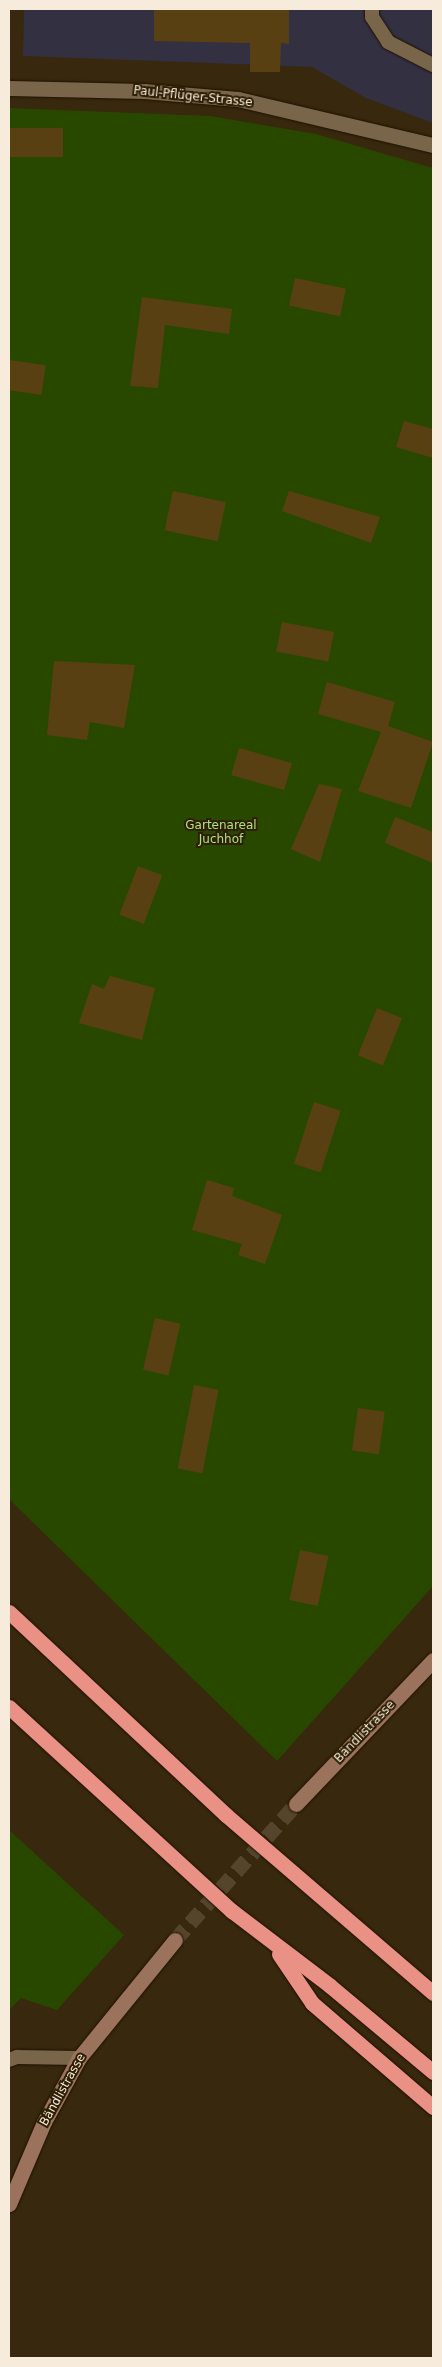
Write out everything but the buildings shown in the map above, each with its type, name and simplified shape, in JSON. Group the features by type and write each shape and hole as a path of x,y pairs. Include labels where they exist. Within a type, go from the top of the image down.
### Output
{"highway":[{"path":"9,1612 226,1815 433,1993"},
{"path":"9,1707 186,1870 274,1946 329,1985 433,2072"},
{"path":"274,1946 312,2003 433,2106"},
{"path":"410,1974 433,1983"}],"street":[{"name":"Paul-Pflüger-Strasse","path":"9,88 144,91 238,99 433,145"},
{"name":"Bändlistrasse","path":"296,1804 433,1660"},
{"name":"Bändlistrasse","path":"9,2204 44,2122 79,2058 175,1940"}],"lane":[{"path":"372,9 372,17 388,42 433,65"},
{"path":"9,2060 17,2057 79,2058"}],"shaded area":[{"path":"24,9 433,9 433,123 366,98 312,67 23,56"}],"green space":[{"name":"Gartenareal Juchhof","path":"9,108 210,116 316,134 433,168 433,1586 277,1761 9,1499"},
{"path":"9,1830 124,1935 57,2010 21,1998 9,2010"}],"tunnel":[{"path":"175,1940 296,1804"}]}
